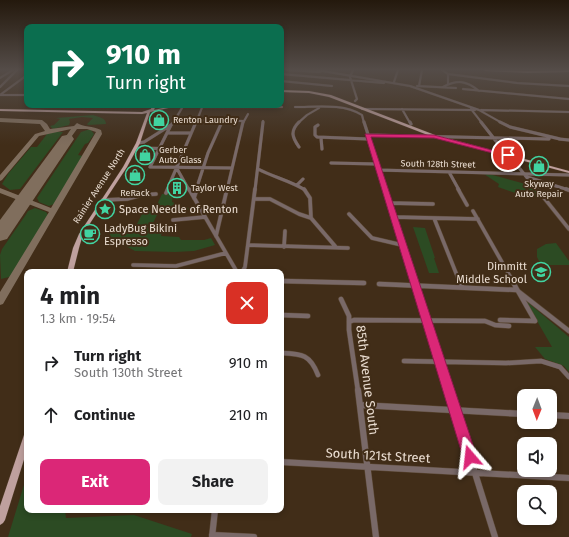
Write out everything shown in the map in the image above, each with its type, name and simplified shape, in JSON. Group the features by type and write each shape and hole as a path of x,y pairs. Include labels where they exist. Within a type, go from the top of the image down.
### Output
{"main road":[{"path":"326,95 362,109 370,110 434,136 569,173"},
{"path":"0,110 109,113 131,113 151,108 161,110"},
{"name":"Rainier Avenue North","path":"71,269 81,234 125,168 137,146 151,108"},
{"path":"146,120 161,110 169,108"},
{"path":"558,169 561,174"},
{"path":"0,520 24,447"}],"street":[{"path":"2,95 24,96"},
{"path":"355,100 357,99 356,95"},
{"path":"436,95 479,110 510,127 560,139"},
{"path":"525,95 569,99"},
{"path":"356,106 370,110 402,109 569,112"},
{"path":"468,106 503,150"},
{"path":"295,107 321,107 354,110 362,114 376,164 495,537"},
{"path":"299,147 292,136 292,131 308,114 321,107"},
{"path":"48,111 52,108"},
{"path":"109,113 113,108"},
{"path":"137,146 171,125 176,120 182,108"},
{"path":"166,193 202,108"},
{"path":"402,109 411,124"},
{"path":"216,236 243,121 248,114"},
{"path":"197,120 243,121"},
{"path":"194,198 208,153 221,124 218,120"},
{"path":"244,269 264,121"},
{"path":"171,125 150,167 232,168"},
{"path":"318,125 315,127 315,135 321,138 434,136 569,140"},
{"path":"168,133 191,133"},
{"path":"321,138 322,149"},
{"path":"137,146 184,149"},
{"path":"512,159 569,229"},
{"path":"331,163 376,164"},
{"path":"176,167 235,269"},
{"path":"258,169 273,177 297,185 305,190 310,198 311,218"},
{"name":"South 128th Street","path":"378,170 569,173"},
{"path":"449,172 467,205"},
{"path":"526,177 569,190"},
{"path":"297,185 303,179"},
{"path":"103,200 127,199 142,195 156,194"},
{"path":"254,199 270,199 311,218 335,246"},
{"path":"389,203 434,204"},
{"path":"473,211 535,321 500,320"},
{"path":"349,214 372,238 402,245"},
{"path":"173,220 205,217"},
{"path":"393,217 478,219"},
{"path":"434,218 462,287"},
{"path":"562,220 569,222"},
{"path":"284,246 285,231"},
{"path":"248,245 348,248"},
{"path":"133,265 176,266 226,253"},
{"path":"284,281 364,283"},
{"path":"379,284 517,290 569,331"},
{"name":"85th Avenue South","path":"341,299 342,305 349,316 350,322 349,330 376,537"},
{"path":"284,315 308,316"},
{"path":"350,322 354,320 485,321 509,326"},
{"path":"284,353 307,356 314,363 318,375"},
{"path":"404,360 506,363 530,361 549,363 560,367 569,377"},
{"path":"360,406 456,412 517,414"},
{"path":"557,415 569,416"},
{"name":"South 121st Street","path":"284,462 569,478"},
{"path":"215,513 212,536 254,537"}],"green space":[{"path":"93,115 103,119 106,124 88,125 87,124 93,118 82,117 69,119 69,125 53,129 50,126 54,125 60,119 56,118"},
{"path":"91,130 94,134 78,155 83,156 54,204 49,206 39,202 37,198 81,132"},
{"path":"63,132 20,189 10,190 2,184 8,174 31,147 37,147 47,134"},
{"path":"484,174 533,186 541,198 518,194 498,187 499,184"},
{"path":"162,194 173,194 172,202 197,211 175,208 159,211 153,223 161,223 164,226 161,236 179,237 181,240 204,240 211,238 215,245 194,251 175,252 135,251 124,245 107,246 112,226 136,226 142,214 121,214 122,211 154,211"},
{"path":"35,208 46,212 48,215 12,274 9,277 1,279 0,255 2,249 28,211"},
{"path":"413,227 425,228 439,273 429,273"},
{"path":"556,243 569,261 569,265 541,265 537,257 537,249 546,244"},
{"path":"525,300 569,337 569,372 564,366 545,359 535,347 552,347"},
{"path":"24,485 24,513 65,513 66,518 134,515 192,534 191,537 8,537"}],"taxiway":[{"path":"0,120 42,122 48,132"},
{"path":"0,301 99,134 99,131 94,128 75,127"},
{"path":"48,132 75,127"},
{"path":"67,139 75,127"},
{"path":"0,179 37,135 48,132"},
{"path":"0,190 53,211"}],"runway":[{"path":"0,234 67,139"}],"place":[{"name":"Renton Laundry","path":"159,120"},
{"name":"Gerber Auto Glass","path":"145,155"},
{"name":"Skyway Auto Repair","path":"539,166"},
{"name":"ReRack","path":"135,175"},
{"name":"Taylor West","path":"177,188"},
{"name":"Space Needle of Renton","path":"105,209"},
{"name":"LadyBug Bikini Espresso","path":"90,234"},
{"name":"Dimmitt Middle School","path":"541,272"}],"route":[{"path":"470,457 367,135 434,136 508,155"}]}
